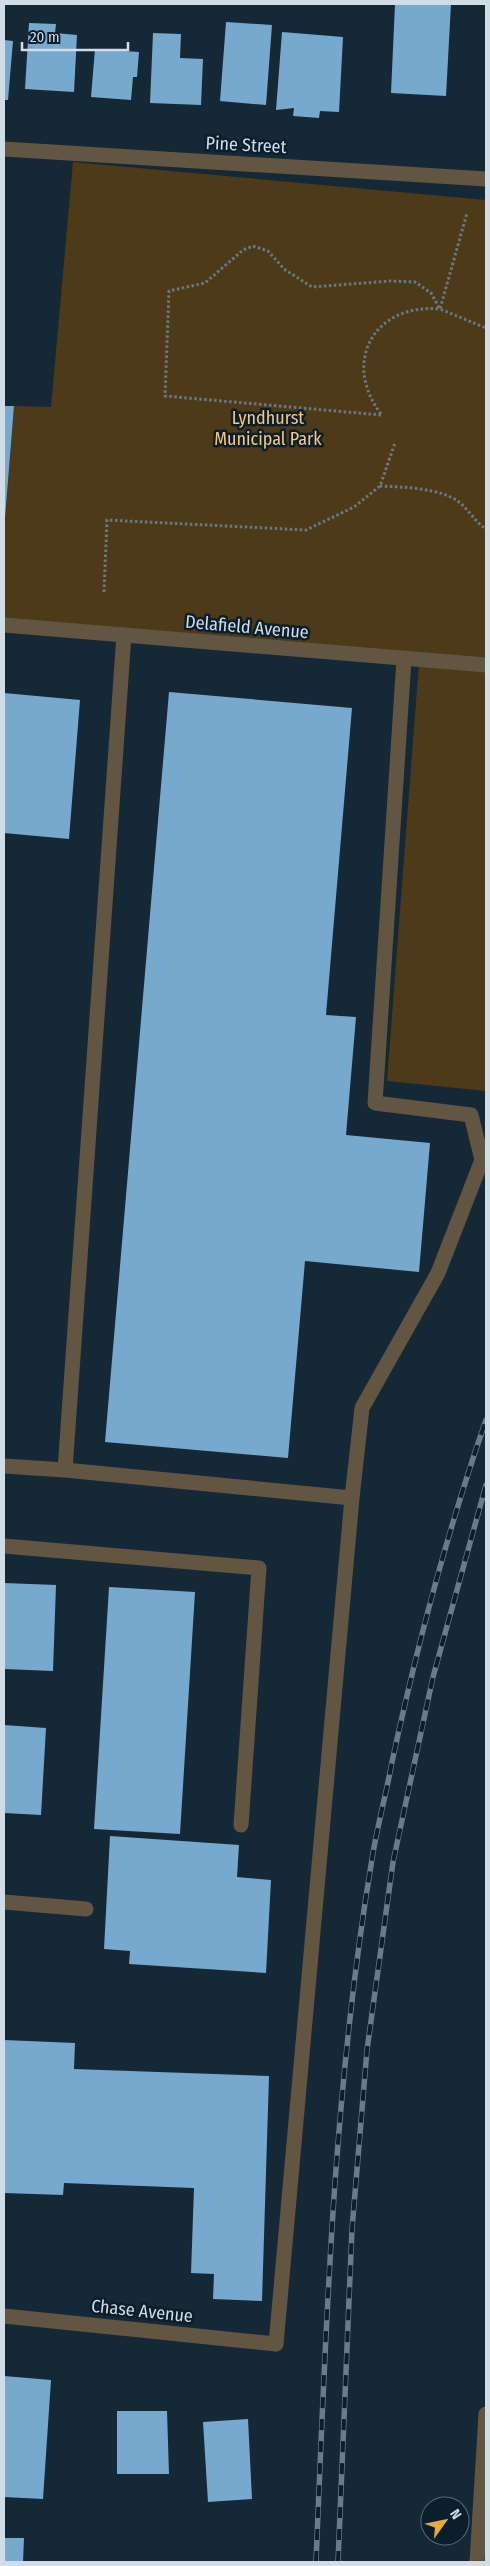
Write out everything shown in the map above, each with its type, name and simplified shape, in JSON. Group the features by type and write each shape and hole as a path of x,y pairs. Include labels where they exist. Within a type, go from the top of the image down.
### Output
{"street":[{"name":"Pine Street","path":"4,149 486,179"},
{"name":"Delafield Avenue","path":"4,625 486,665"},
{"path":"65,1470 124,635"},
{"path":"4,1466 65,1470 352,1498 362,1408 438,1274 482,1160 471,1115 375,1103 404,659"},
{"name":"Chase Avenue","path":"4,2316 276,2344 352,1498"},
{"path":"4,1546 259,1568 241,1825"},
{"path":"4,1902 86,1909"},
{"path":"477,2562 486,2414"}],"path":[{"path":"440,309 467,213"},
{"path":"440,309 431,293 415,282 390,281 312,287 284,269 268,251 253,246 244,250 205,283 169,291 165,396 381,415 371,402 362,370 365,353 372,338 382,325 394,316 424,307 440,309 486,328"},
{"path":"104,592 107,520 306,530 354,507 380,486 395,443"},
{"path":"380,486 416,489 458,501 477,523 486,529"}],"green space":[{"name":"Lyndhurst Municipal Park","path":"73,162 486,200 486,1091 387,1081 419,663 4,621 4,538 14,406 51,407"}],"building":[{"path":"395,4 451,4 446,96 391,93"},
{"path":"226,22 272,25 266,105 220,101"},
{"path":"29,23 56,24 55,33 77,35 74,92 25,89"},
{"path":"282,32 343,37 339,112 320,111 319,118 293,116 294,108 276,110"},
{"path":"153,33 181,34 180,58 203,59 201,105 150,103"},
{"path":"4,40 13,41 8,100 4,100"},
{"path":"95,49 139,52 137,77 133,77 131,100 91,97"},
{"path":"4,406 14,406 5,519 4,519"},
{"path":"169,692 352,708 326,1015 356,1017 346,1135 430,1143 419,1272 305,1261 288,1458 105,1442"},
{"path":"4,693 80,700 69,839 4,833"},
{"path":"4,1583 56,1585 53,1671 4,1669"},
{"path":"109,1587 195,1592 180,1834 94,1829"},
{"path":"4,1725 46,1728 41,1815 4,1813"},
{"path":"110,1836 239,1845 237,1877 271,1880 266,1973 129,1964 130,1951 104,1949"},
{"path":"4,2040 75,2043 74,2069 269,2076 262,2301 213,2299 214,2274 191,2273 194,2188 64,2183 63,2195 4,2193"},
{"path":"4,2376 51,2380 43,2499 4,2497"},
{"path":"117,2411 167,2411 169,2474 117,2474"},
{"path":"248,2419 252,2499 208,2502 203,2422"},
{"path":"4,2538 24,2538 23,2562 4,2562"}],"railway":[{"path":"316,2562 333,2210 348,2034 359,1946 376,1835 412,1675 458,1504 486,1420"},
{"path":"338,2562 352,2229 367,2050 393,1862 433,1677 486,1485"}]}
